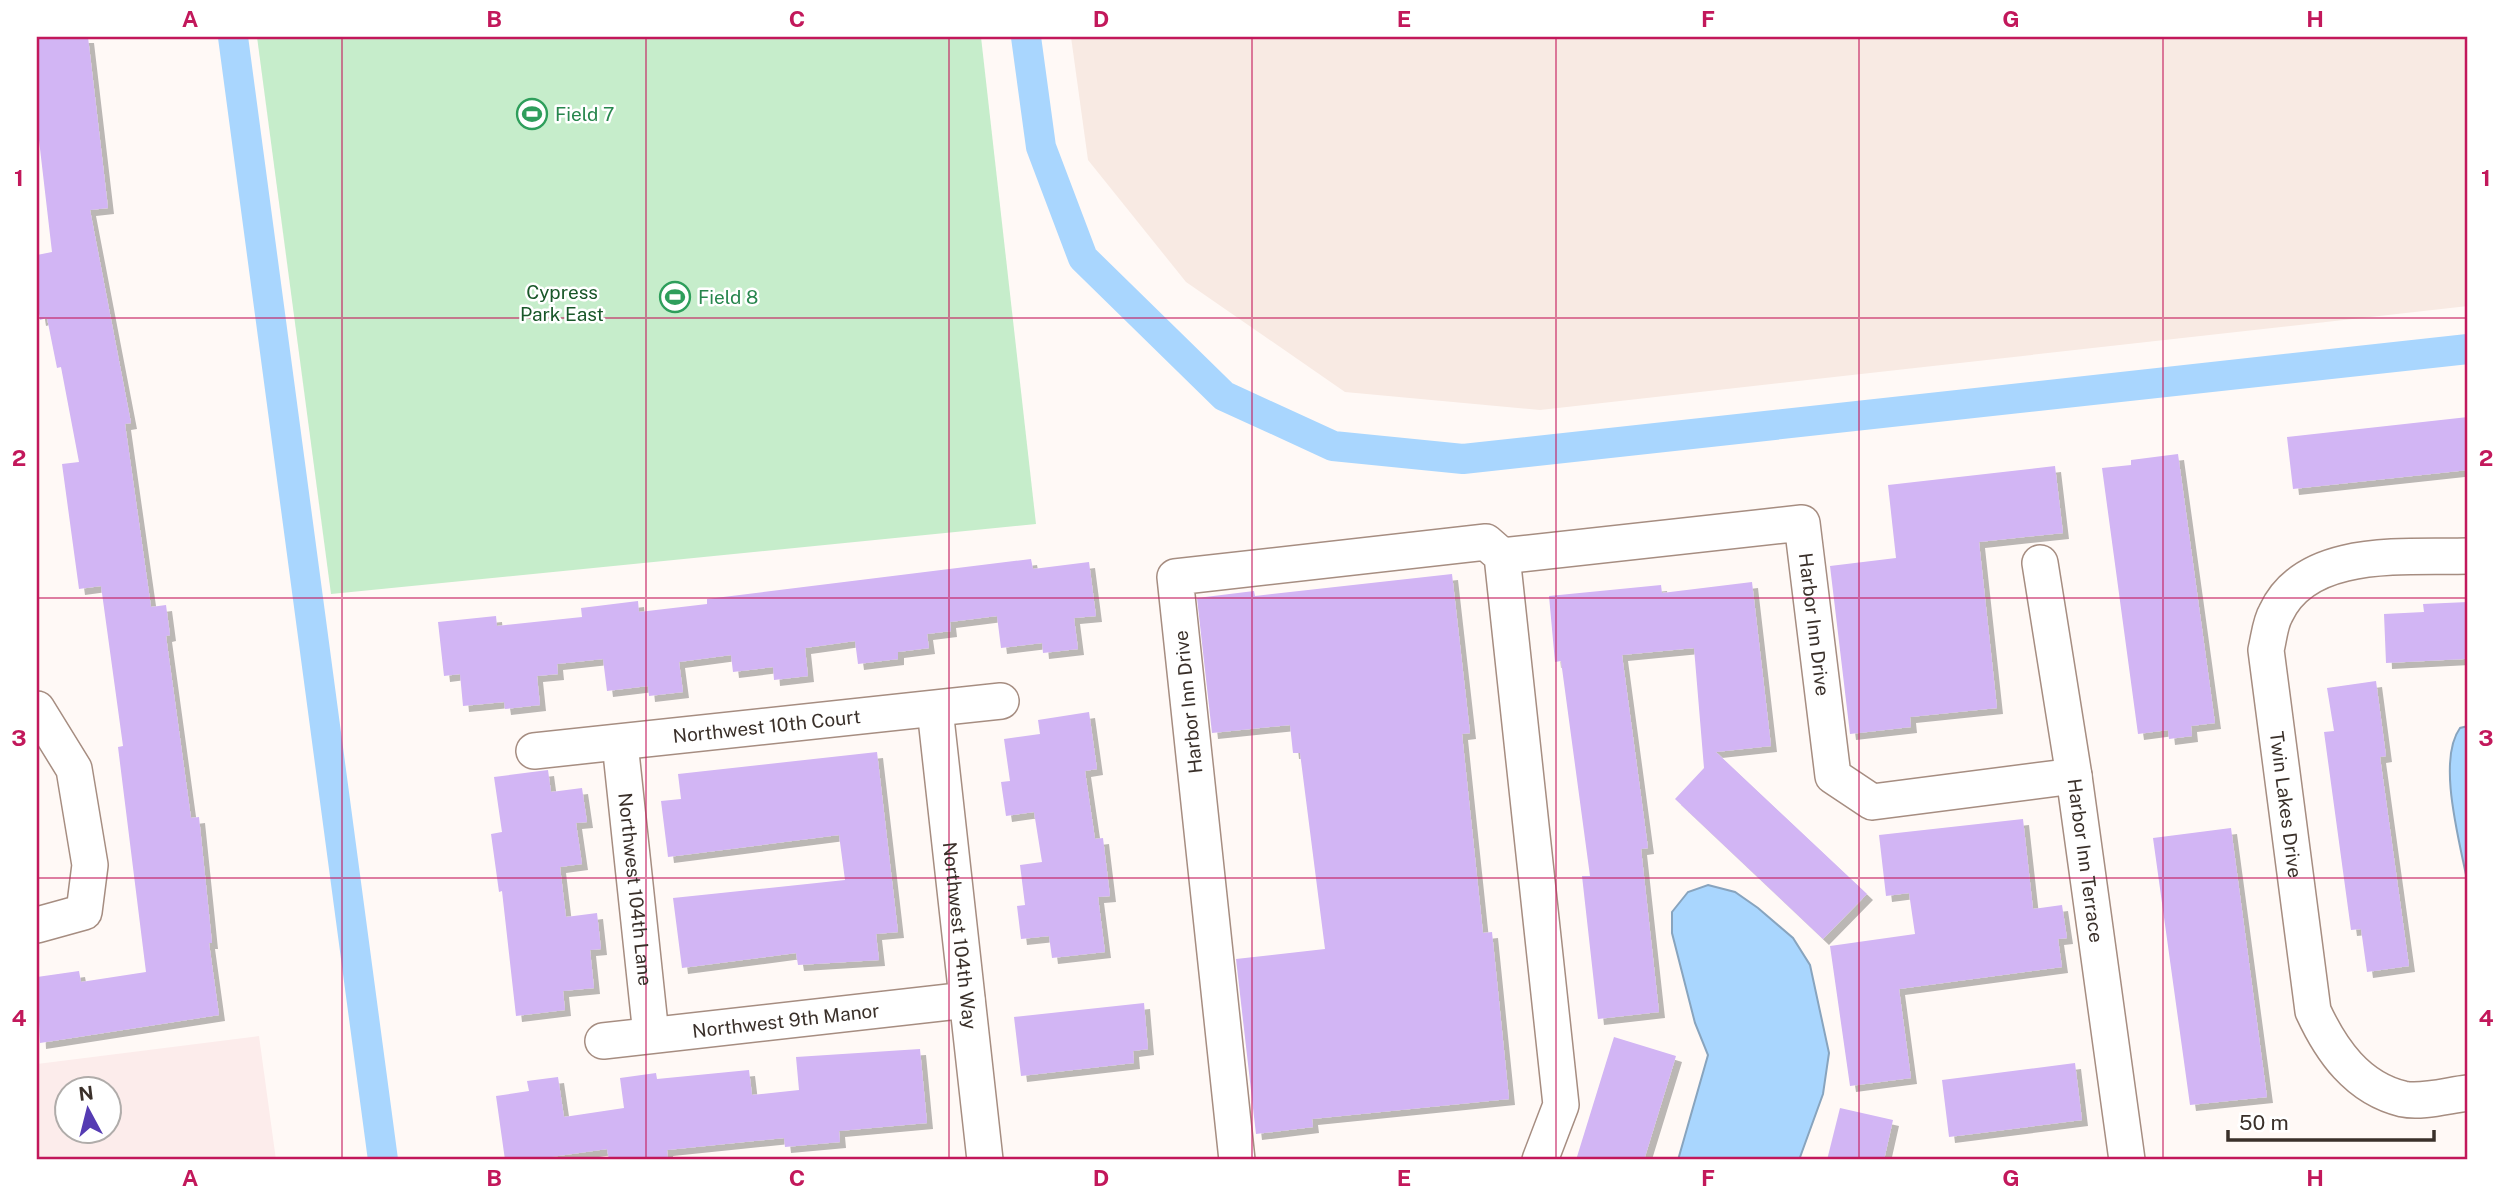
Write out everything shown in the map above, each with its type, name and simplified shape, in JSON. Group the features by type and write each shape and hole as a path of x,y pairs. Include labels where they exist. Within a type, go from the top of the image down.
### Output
{"street":[{"name":"Harbor Inn Drive","path":"1237,1160 1174,577 1486,542 1502,556 1802,523 1833,776 1872,802 2074,776"},
{"path":"1502,556 1560,1105 1540,1160"},
{"name":"Twin Lakes Drive","path":"2468,556 2363,560 2328,569 2295,586 2275,613 2266,650 2313,1011 2318,1022 2344,1065 2372,1086 2405,1099 2468,1093"},
{"name":"Harbor Inn Terrace","path":"2040,563 2074,776 2126,1160"},
{"name":"Northwest 10th Court","path":"534,751 1001,701"},
{"path":"37,709 74,769 90,865 84,912 37,925"},
{"name":"Northwest 104th Way","path":"935,709 985,1160"},
{"name":"Northwest 104th Lane","path":"620,743 651,1035"},
{"name":"Northwest 9th Manor","path":"603,1041 967,1000"}],"shaded area":[{"path":"1071,37 2468,37 2468,306 1540,410 1345,392 1186,282 1088,160"},
{"path":"259,1036 276,1160 37,1160 37,1064"}],"green space":[{"name":"Cypress Park East","path":"257,37 981,37 1036,524 331,594"}],"water":[{"path":"2468,726 2468,885 2452,804 2450,761 2453,743 2460,728"},
{"path":"1708,885 1735,892 1758,908 1793,938 1810,965 1829,1053 1823,1094 1799,1160 1678,1160 1708,1055 1695,1023 1672,933 1672,912 1688,892"}],"building":[{"path":"37,37 88,37 108,208 90,210 131,423 125,424 151,607 166,605 170,635 166,636 191,818 199,817 212,943 209,943 219,1015 40,1043 37,977 79,971 81,982 146,972 118,747 123,746 101,586 79,589 62,464 79,462 61,367 57,368 47,318 40,320 37,301 37,255 52,252 37,123"},
{"path":"2468,417 2468,470 2293,489 2287,437"},
{"path":"2178,454 2215,723 2191,726 2192,736 2169,739 2168,730 2138,734 2102,468 2131,465 2131,460"},
{"path":"2055,466 2063,533 1979,542 1997,708 1910,717 1911,727 1850,734 1830,566 1896,558 1888,485"},
{"path":"1031,559 1033,569 1089,562 1096,616 1074,618 1078,649 1043,653 1042,643 1001,648 997,616 950,622 951,631 927,634 929,648 898,652 898,659 858,664 855,641 805,648 808,676 774,680 773,667 733,672 731,655 679,662 683,692 649,696 648,686 607,691 603,659 557,664 558,674 537,676 540,705 505,709 504,702 463,706 460,674 444,676 438,622 496,616 497,626 582,617 581,608 638,601 639,612 707,604 707,599"},
{"path":"1452,574 1470,733 1462,734 1483,933 1492,932 1509,1099 1312,1119 1313,1127 1256,1134 1236,959 1325,949 1300,753 1293,753 1290,725 1212,733 1197,598 1254,591 1255,596"},
{"path":"1752,582 1771,746 1716,752 1867,894 1823,939 1675,799 1704,768 1694,648 1622,655 1648,848 1641,849 1659,1012 1598,1019 1582,876 1590,876 1561,661 1555,662 1549,596 1661,585 1662,593"},
{"path":"2468,602 2468,656 2464,659 2386,663 2384,614 2424,612 2423,604"},
{"path":"2376,681 2386,756 2380,757 2409,966 2367,972 2361,929 2351,930 2324,732 2334,731 2327,688"},
{"path":"1089,712 1097,769 1085,771 1095,839 1103,838 1110,896 1098,897 1105,952 1052,958 1049,936 1021,939 1017,906 1025,905 1020,865 1042,862 1034,812 1006,816 1001,782 1010,781 1004,739 1040,734 1038,720"},
{"path":"877,752 898,932 876,934 879,960 798,965 796,953 682,968 673,898 845,880 839,835 668,857 661,801 681,799 678,774"},
{"path":"548,770 551,792 582,788 587,822 576,823 582,864 560,867 566,917 597,913 601,949 590,950 594,988 563,991 565,1010 516,1016 502,891 499,892 491,834 502,832 494,777"},
{"path":"2023,819 2033,909 2062,905 2067,938 2058,939 2062,967 1899,989 1911,1078 1850,1086 1830,946 1915,934 1909,893 1886,896 1879,835"},
{"path":"2231,828 2267,1097 2190,1105 2153,838"},
{"path":"1144,1003 1148,1049 1133,1051 1134,1063 1021,1076 1014,1017"},
{"path":"1614,1037 1676,1056 1644,1160 1576,1160"},
{"path":"920,1049 927,1123 839,1131 840,1142 785,1147 784,1138 667,1150 668,1160 609,1160 607,1149 530,1160 505,1160 496,1096 529,1091 527,1081 558,1077 564,1117 624,1108 620,1078 656,1073 657,1079 749,1070 752,1095 799,1090 796,1057"},
{"path":"2075,1063 2082,1120 1949,1137 1942,1080"},
{"path":"1840,1108 1893,1120 1884,1160 1827,1160"}],"waterway":[{"path":"233,37 383,1160"},
{"path":"1026,37 1041,147 1083,258 1224,396 1333,446 1463,459 2468,349"}],"place":[{"name":"Field 7","path":"532,114"},
{"name":"Field 8","path":"675,297"}]}
